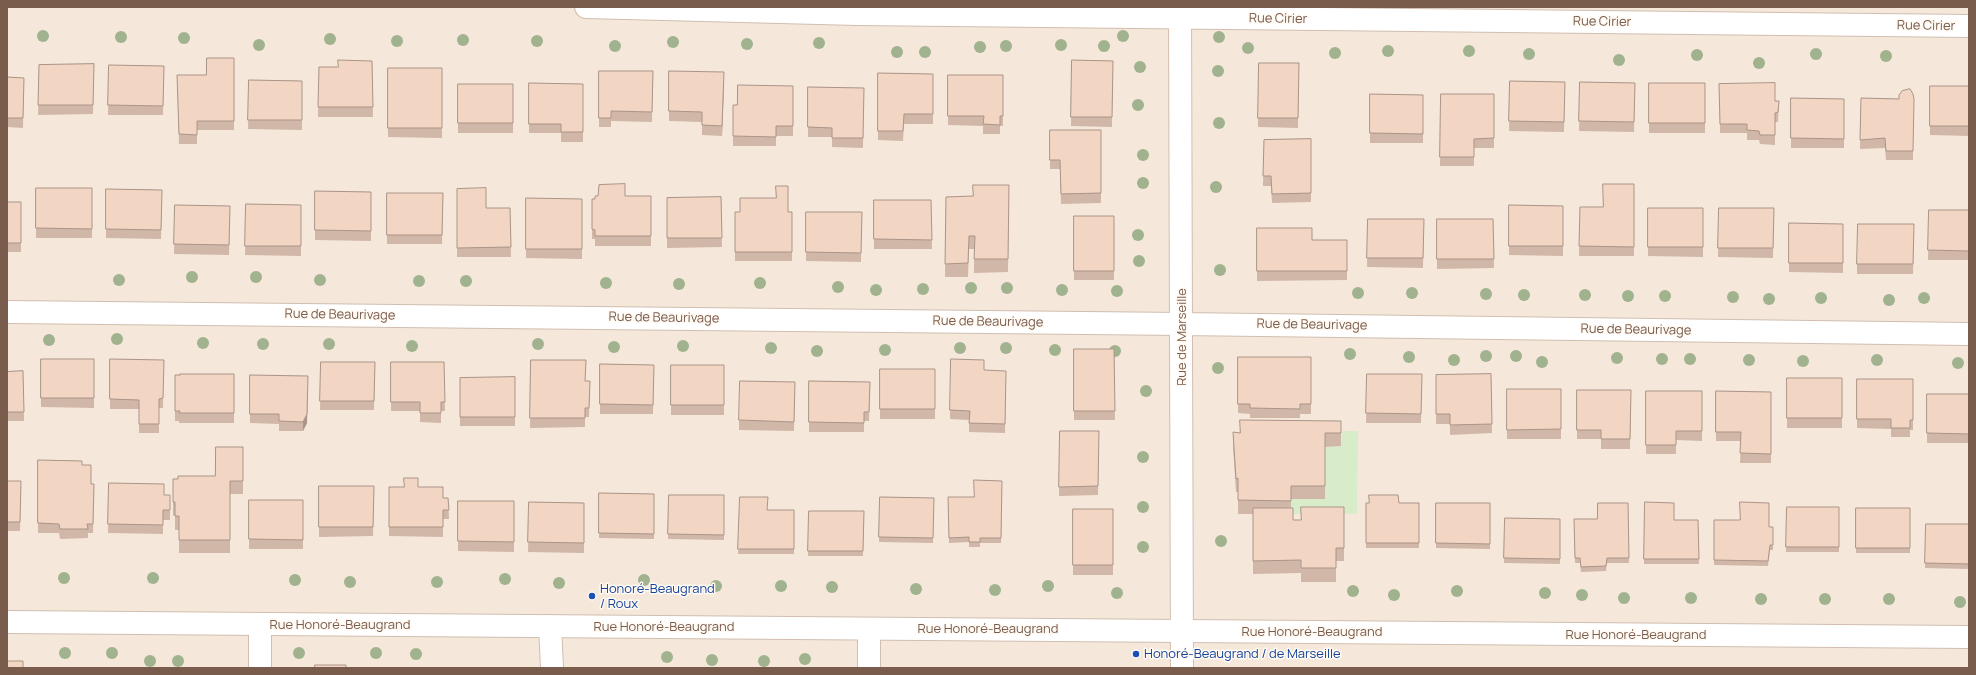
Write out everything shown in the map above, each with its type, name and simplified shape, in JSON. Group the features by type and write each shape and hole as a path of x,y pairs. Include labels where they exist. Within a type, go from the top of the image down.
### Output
{"street":[{"name":"Rue Cirier","path":"586,7 857,11 1180,12 1969,26"},
{"name":"Rue de Marseille","path":"1180,12 1182,668"},
{"name":"Rue de Beaurivage","path":"7,312 1969,334"},
{"name":"Rue Honoré-Beaugrand","path":"7,622 1969,637"},
{"path":"260,624 260,668"},
{"path":"550,626 552,668"},
{"path":"869,629 869,668"}],"shaded area":[{"path":"7,7 1969,7 1969,668 7,668"}],"green space":[{"path":"1342,431 1358,431 1357,514 1291,514 1291,499 1325,499 1325,447 1341,446"}],"building":[{"path":"207,58 234,58 234,121 197,121 197,135 179,134 177,75 206,75"},
{"path":"338,60 372,61 373,107 318,107 319,67 338,67"},
{"path":"1072,60 1113,61 1112,117 1071,117"},
{"path":"1259,63 1299,63 1298,118 1258,118"},
{"path":"94,64 93,105 38,105 39,65"},
{"path":"109,65 164,66 163,106 108,105"},
{"path":"388,68 442,68 442,128 388,128"},
{"path":"599,71 653,71 652,112 611,111 611,118 599,118"},
{"path":"669,71 724,72 722,126 702,125 702,112 669,111"},
{"path":"878,73 933,74 933,114 904,114 903,131 878,131"},
{"path":"948,75 1003,75 1003,116 1000,116 1000,125 983,124 984,116 948,116"},
{"path":"7,77 24,78 23,118 7,118"},
{"path":"249,80 302,81 302,120 248,120"},
{"path":"1510,81 1565,82 1564,122 1509,121"},
{"path":"1580,82 1635,83 1634,122 1579,121"},
{"path":"529,83 583,84 583,132 561,132 561,124 529,124"},
{"path":"1649,83 1705,83 1705,123 1649,123"},
{"path":"1775,83 1775,101 1779,101 1778,112 1775,113 1775,135 1760,135 1759,131 1747,130 1747,124 1720,124 1719,84"},
{"path":"458,84 513,84 513,123 458,123"},
{"path":"738,85 793,86 793,126 776,126 776,137 733,136 733,105 737,105"},
{"path":"1930,86 1969,86 1969,126 1930,126"},
{"path":"808,87 864,88 863,138 832,138 832,128 808,127"},
{"path":"1910,89 1914,99 1913,151 1886,151 1885,138 1860,140 1861,98 1899,99 1899,95 1902,91"},
{"path":"1370,94 1423,95 1423,134 1370,133"},
{"path":"1441,94 1494,94 1494,138 1474,139 1474,157 1440,157"},
{"path":"1791,98 1844,99 1844,139 1791,138"},
{"path":"1050,130 1101,130 1101,193 1061,194 1060,160 1050,160"},
{"path":"1311,139 1311,193 1272,194 1271,176 1263,176 1264,140"},
{"path":"625,184 625,196 651,196 651,236 595,236 595,230 592,229 592,199 595,199 595,196 598,196 599,185"},
{"path":"1603,184 1634,184 1634,247 1579,246 1580,207 1603,207"},
{"path":"973,185 1009,185 1008,259 974,259 975,236 969,236 968,263 945,264 946,197 973,196"},
{"path":"776,186 788,186 788,212 792,212 792,252 735,252 735,212 740,212 740,198 776,198"},
{"path":"36,188 92,188 92,229 36,228"},
{"path":"486,188 486,208 510,208 511,247 457,248 457,189"},
{"path":"106,189 162,190 161,230 106,229"},
{"path":"315,191 371,192 371,231 315,230"},
{"path":"387,193 443,193 442,235 387,235"},
{"path":"721,197 722,238 667,238 667,198"},
{"path":"526,198 582,199 582,249 526,249"},
{"path":"874,200 931,200 932,240 874,239"},
{"path":"7,202 21,202 21,243 7,243"},
{"path":"246,204 301,205 301,246 245,246"},
{"path":"175,205 230,206 229,245 174,244"},
{"path":"1509,205 1563,206 1563,246 1509,246"},
{"path":"1648,208 1703,208 1703,247 1648,247"},
{"path":"1719,208 1774,208 1773,248 1718,248"},
{"path":"1929,210 1969,210 1969,251 1928,250"},
{"path":"806,212 862,212 861,253 806,252"},
{"path":"1074,216 1114,216 1114,271 1074,271"},
{"path":"1368,219 1424,219 1423,258 1367,258"},
{"path":"1437,219 1493,219 1494,259 1437,259"},
{"path":"1789,223 1843,224 1843,263 1789,263"},
{"path":"1858,224 1914,224 1913,264 1857,264"},
{"path":"1257,228 1312,228 1312,240 1347,240 1347,271 1257,271"},
{"path":"1074,349 1114,349 1115,411 1074,411"},
{"path":"1238,357 1311,357 1311,404 1300,404 1300,409 1250,408 1250,404 1238,404"},
{"path":"41,359 94,359 94,398 41,398"},
{"path":"110,359 164,360 163,398 159,399 159,424 139,424 139,400 110,399"},
{"path":"951,359 984,360 984,370 1006,371 1005,424 969,423 970,411 950,410"},
{"path":"531,360 586,360 585,381 590,381 589,408 585,408 585,418 530,418"},
{"path":"321,362 375,362 374,401 320,401"},
{"path":"391,362 444,362 445,402 441,402 441,413 420,413 420,402 391,402"},
{"path":"600,364 654,365 653,405 600,404"},
{"path":"671,365 724,365 724,405 671,405"},
{"path":"880,369 935,369 935,409 880,409"},
{"path":"23,371 24,412 7,412 7,372"},
{"path":"234,374 234,413 179,413 180,411 175,411 175,375"},
{"path":"1367,374 1422,374 1421,414 1366,413"},
{"path":"1491,374 1492,424 1450,425 1450,414 1436,414 1436,375"},
{"path":"250,375 308,376 307,414 303,422 279,421 279,414 250,414"},
{"path":"515,377 515,417 460,417 460,378"},
{"path":"1787,378 1842,378 1842,418 1787,418"},
{"path":"1857,379 1913,379 1913,420 1910,420 1910,428 1891,428 1891,419 1857,419"},
{"path":"740,381 795,382 794,422 739,420"},
{"path":"809,381 870,382 869,412 864,412 864,423 809,422"},
{"path":"1507,389 1561,389 1561,429 1507,430"},
{"path":"1577,390 1631,390 1630,439 1601,439 1601,430 1577,430"},
{"path":"1646,391 1702,391 1702,431 1676,431 1676,445 1646,445"},
{"path":"1716,391 1771,392 1771,454 1740,453 1741,432 1716,432"},
{"path":"1927,394 1969,394 1969,434 1927,433"},
{"path":"1240,420 1341,421 1341,433 1325,433 1325,486 1291,486 1291,501 1238,500 1238,478 1236,479 1233,432 1240,433"},
{"path":"1060,431 1099,431 1098,486 1059,487"},
{"path":"216,447 243,447 243,481 230,481 230,540 179,540 179,516 175,516 175,502 173,502 173,479 178,479 178,476 215,476"},
{"path":"38,460 82,461 82,465 91,465 91,484 94,484 93,524 87,524 88,529 60,529 59,524 38,523"},
{"path":"404,478 418,478 418,487 443,487 443,498 448,498 449,510 443,510 443,527 389,527 389,487 404,487"},
{"path":"974,480 1002,481 1001,538 980,538 980,542 969,542 969,537 949,538 948,497 974,497"},
{"path":"7,481 21,481 20,522 7,522"},
{"path":"109,483 164,484 164,495 170,495 170,510 163,510 163,525 108,524"},
{"path":"319,486 374,486 373,527 319,527"},
{"path":"599,493 654,494 654,534 599,533"},
{"path":"669,495 724,495 724,535 668,534"},
{"path":"1369,495 1398,495 1399,503 1419,503 1419,543 1366,543 1366,503 1369,503"},
{"path":"740,497 768,497 767,510 794,510 794,549 738,549"},
{"path":"880,497 934,498 933,538 879,537"},
{"path":"249,500 303,500 303,540 249,539"},
{"path":"458,501 514,501 514,542 458,541"},
{"path":"529,502 584,503 584,543 528,542"},
{"path":"1645,502 1674,503 1674,520 1698,520 1699,559 1644,559"},
{"path":"1740,502 1769,503 1769,527 1773,527 1773,545 1770,545 1768,561 1714,560 1714,520 1740,520"},
{"path":"1436,503 1490,503 1490,544 1436,543"},
{"path":"1598,503 1628,503 1629,558 1607,558 1606,566 1581,567 1580,558 1575,558 1574,519 1597,519"},
{"path":"1301,507 1344,507 1344,548 1336,548 1336,568 1301,568 1301,560 1253,561 1253,508 1293,508 1293,520 1301,520"},
{"path":"1787,507 1839,507 1839,547 1786,547"},
{"path":"1856,508 1910,508 1910,548 1856,548"},
{"path":"1073,509 1113,509 1113,565 1073,565"},
{"path":"809,511 864,511 863,551 808,551"},
{"path":"1505,518 1560,519 1560,559 1504,558"},
{"path":"1926,524 1969,524 1969,564 1925,563"},
{"path":"7,661 23,661 23,668 7,668"},
{"path":"315,665 346,665 346,668 315,668"}],"place":[{"name":"Honoré-Beaugrand / Roux","path":"592,596"},
{"name":"Honoré-Beaugrand / de Marseille","path":"1136,654"}]}
